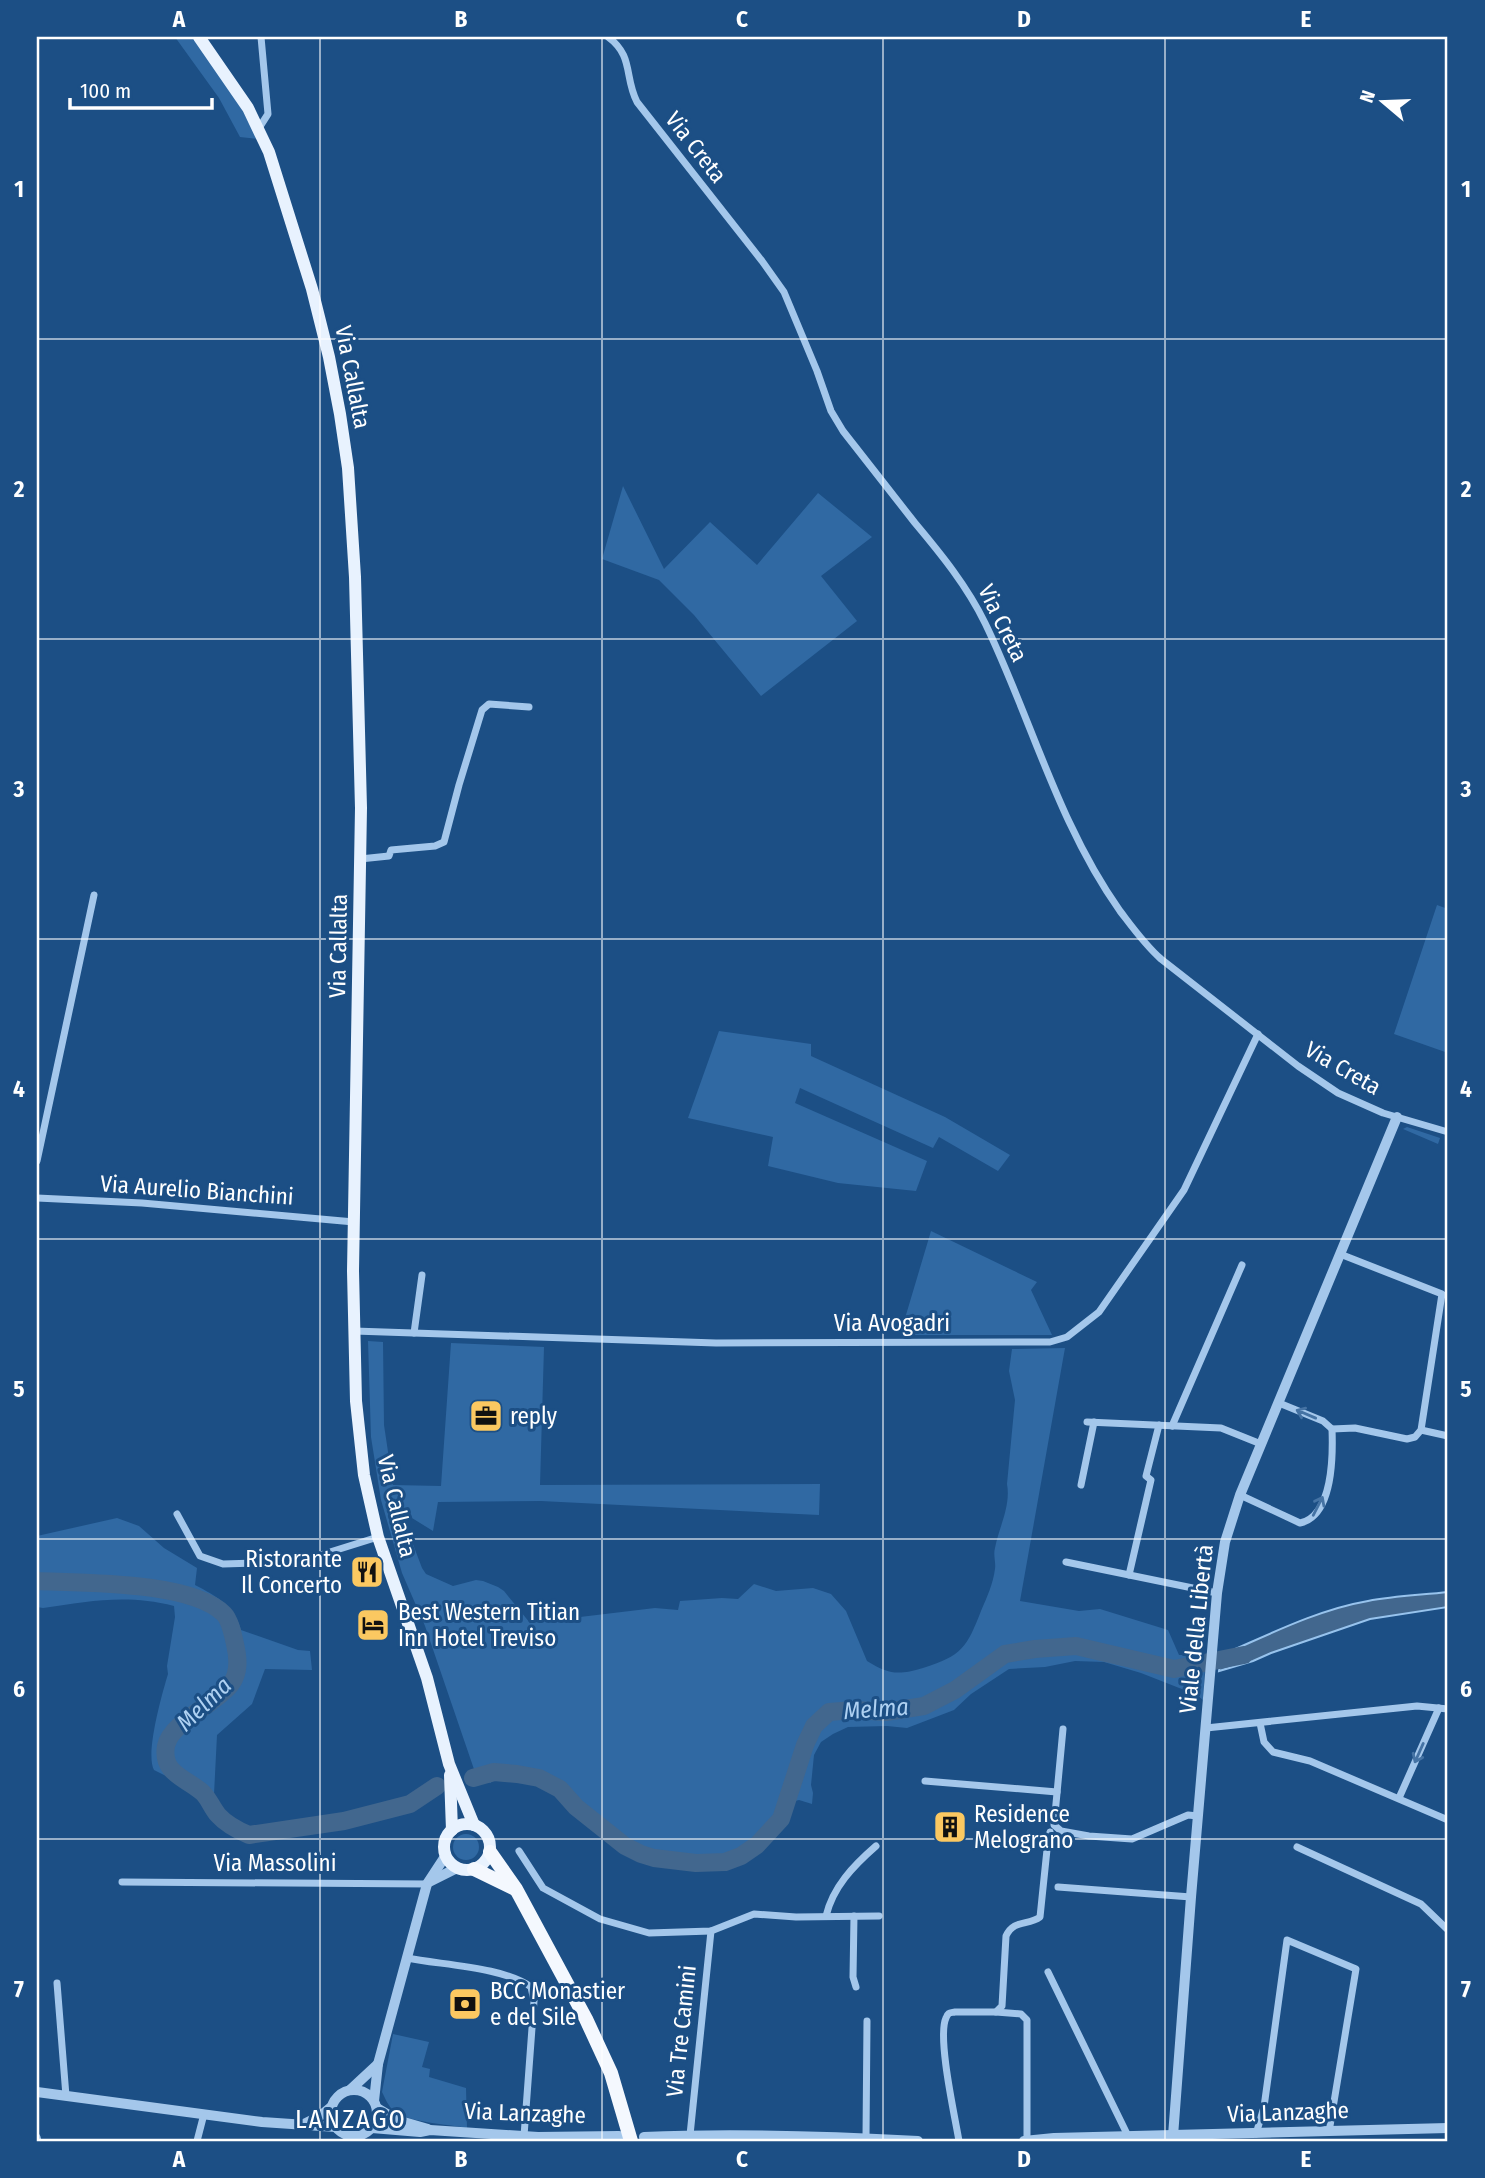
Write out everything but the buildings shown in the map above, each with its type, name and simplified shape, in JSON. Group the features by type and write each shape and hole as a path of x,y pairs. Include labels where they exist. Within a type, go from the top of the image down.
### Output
{"highway":[{"path":"490,1852 516,1889 586,2019 611,2073 622,2138"},
{"path":"474,1869 516,1889"}],"main road":[{"name":"Via Callalta","path":"199,37 259,128 312,289 340,414 348,468 355,577 360,859 354,1222 356,1401 363,1463 379,1537 426,1678 449,1764 474,1825"},
{"name":"Via Callalta","path":"449,1764 452,1830"},
{"path":"460,1825 474,1825 483,1829 488,1836 490,1852 486,1861 474,1869 462,1870 450,1863 444,1844 452,1830 460,1825"}],"street":[{"path":"259,128 268,114 261,37"},
{"name":"Via Creta","path":"607,37 621,49 627,60 632,92 637,102 784,292 831,411 843,431 967,590 985,622 1072,828 1107,892 1147,947 1298,1066 1338,1093 1364,1106 1448,1132"},
{"path":"360,859 389,856 391,850 435,846 444,842 482,710 489,704 529,707"},
{"path":"37,1161 94,895"},
{"name":"Via Avogadri","path":"354,1331 716,1343 1051,1342 1067,1337 1099,1312 1184,1190 1258,1034"},
{"name":"Viale della Libertà","path":"1173,2136 1217,1593 1226,1542 1240,1495 1397,1117"},
{"name":"Via Aurelio Bianchini","path":"37,1198 142,1203 354,1222"},
{"path":"1279,1403 1323,1421 1332,1429 1355,1428 1407,1439 1415,1437 1421,1430 1442,1294 1340,1254"},
{"path":"1172,1426 1242,1265"},
{"path":"414,1333 422,1275"},
{"path":"1081,1485 1091,1422 1221,1428 1261,1444"},
{"path":"1129,1575 1151,1480 1146,1476 1159,1425"},
{"path":"1240,1495 1300,1523 1308,1520 1317,1512 1330,1480 1332,1429"},
{"path":"1421,1430 1448,1436"},
{"path":"177,1514 200,1556 223,1564 298,1562 379,1537"},
{"path":"1066,1562 1217,1593"},
{"path":"1206,1728 1417,1706 1448,1709"},
{"path":"1399,1798 1439,1708"},
{"path":"1260,1723 1264,1742 1273,1752 1310,1760 1448,1820"},
{"path":"996,2012 1002,2006 1007,1933 1017,1923 1035,1921 1040,1917 1063,1729"},
{"path":"925,1781 1057,1793"},
{"path":"1052,1828 1089,1836 1132,1839 1188,1815 1198,1816"},
{"path":"826,1916 833,1895 845,1876 876,1846"},
{"path":"1297,1847 1421,1904 1448,1930"},
{"path":"519,1851 543,1888 600,1919 649,1933 711,1931 754,1914 796,1917 879,1916"},
{"path":"37,2092 300,2126 359,2138 372,2128 376,2118 378,2064 427,1884 446,1855"},
{"path":"427,1884 457,1868"},
{"name":"Via Massolini","path":"122,1882 427,1884"},
{"path":"1058,1887 1191,1897"},
{"path":"854,1916 853,1978 856,1987"},
{"name":"Via Tre Camini","path":"691,2135 711,1931"},
{"path":"1256,2134 1264,2107 1287,1940 1356,1969 1329,2132"},
{"path":"407,1958 479,1969 515,1978 531,1986 534,2001 524,2136"},
{"path":"1048,1972 1130,2139"},
{"path":"57,1983 66,2096"},
{"name":"Via Lanzaghe","path":"959,2141 943,2042 946,2018 948,2014 955,2012 996,2012 1025,2016 1025,2141 1256,2134 1286,2137 1329,2132 1388,2136 1448,2128"},
{"path":"866,2137 867,2021"},
{"path":"300,2126 331,2108 338,2096 350,2090 378,2064"},
{"path":"350,2090 364,2092 375,2105"},
{"name":"Via Lanzaghe","path":"375,2105 397,2120 430,2130"},
{"path":"331,2108 331,2118 339,2133"},
{"path":"197,2141 204,2114"},
{"name":"Via Lanzaghe","path":"372,2128 524,2136 866,2137 915,2141"}],"shaded area":[{"path":"175,37 195,37 230,88 258,139 240,137 219,98"},
{"path":"623,486 664,569 710,522 757,565 818,493 872,537 821,576 857,621 761,696 694,615 659,580 602,559"},
{"path":"1437,905 1448,909 1448,1053 1394,1034"},
{"path":"719,1031 811,1044 811,1056 945,1117 1010,1155 998,1171 939,1137 933,1148 800,1088 795,1103 927,1161 916,1191 838,1183 768,1166 773,1137 688,1118"},
{"path":"1407,1127 1440,1138 1438,1144 1403,1129"},
{"path":"931,1231 1037,1282 1031,1290 1052,1335 900,1335"},
{"path":"368,1341 383,1342 384,1425 393,1485 441,1486 451,1343 544,1347 540,1485 820,1484 819,1515 541,1501 438,1502 433,1531 399,1510 399,1530 411,1539 426,1574 453,1586 476,1580 498,1587 530,1623 655,1608 678,1610 680,1601 738,1599 754,1584 776,1591 813,1588 831,1594 846,1611 867,1661 882,1669 901,1673 936,1664 955,1654 972,1633 990,1590 995,1569 994,1551 1008,1492 1015,1400 1009,1371 1012,1349 1065,1348 1020,1601 1079,1611 1100,1609 1168,1630 1179,1655 1206,1655 1203,1700 1197,1695 1141,1673 1104,1662 1075,1661 1045,1667 1009,1669 971,1694 954,1710 907,1728 848,1727 821,1742 814,1755 812,1804 799,1800 791,1802 778,1828 764,1844 748,1856 723,1865 679,1865 657,1862 627,1851 586,1819 564,1796 545,1784 514,1775 490,1777 491,1783 477,1778 425,1626 402,1573 381,1500 371,1437"},
{"path":"117,1518 139,1526 164,1548 197,1568 195,1585 229,1608 241,1630 298,1650 310,1651 312,1670 265,1669 252,1704 217,1735 213,1814 196,1791 154,1770 152,1762 155,1724 168,1674 174,1606 124,1600 37,1607 37,1536"},
{"path":"1448,1592 1448,1607 1370,1619 1219,1671 1221,1653 1315,1615 1368,1601"},
{"path":"466,1834 475,1838 479,1847 475,1856 466,1860 457,1856 453,1847 457,1838"},
{"path":"393,2034 429,2042 422,2067 430,2069 429,2077 466,2088 467,2128 409,2118 390,2107 382,2092"}],"waterway":[{"name":"Melma","path":"37,1581 162,1590 208,1603 224,1614 231,1628 237,1654 234,1679 224,1691 176,1729 166,1746 165,1755 171,1769 203,1793 221,1818 240,1831 249,1835 344,1821 410,1804 437,1786"},
{"name":"Melma","path":"473,1778 494,1772 539,1778 560,1789 576,1807 625,1846 641,1854 696,1863 725,1862 741,1856 757,1845 781,1819 805,1745 814,1726 829,1712 886,1712 924,1706 955,1690 1005,1654 1035,1649 1076,1646 1174,1669 1244,1655"}],"place":[{"name":"reply","path":"486,1416"},
{"name":"Ristorante Il Concerto","path":"367,1572"},
{"name":"Best Western Titian Inn Hotel Treviso","path":"373,1625"},
{"name":"Residence Melograno","path":"950,1827"},
{"name":"BCC Monastier e del Sile","path":"465,2004"}],"district":[{"name":"LANZAGO","path":"351,2119"}]}
